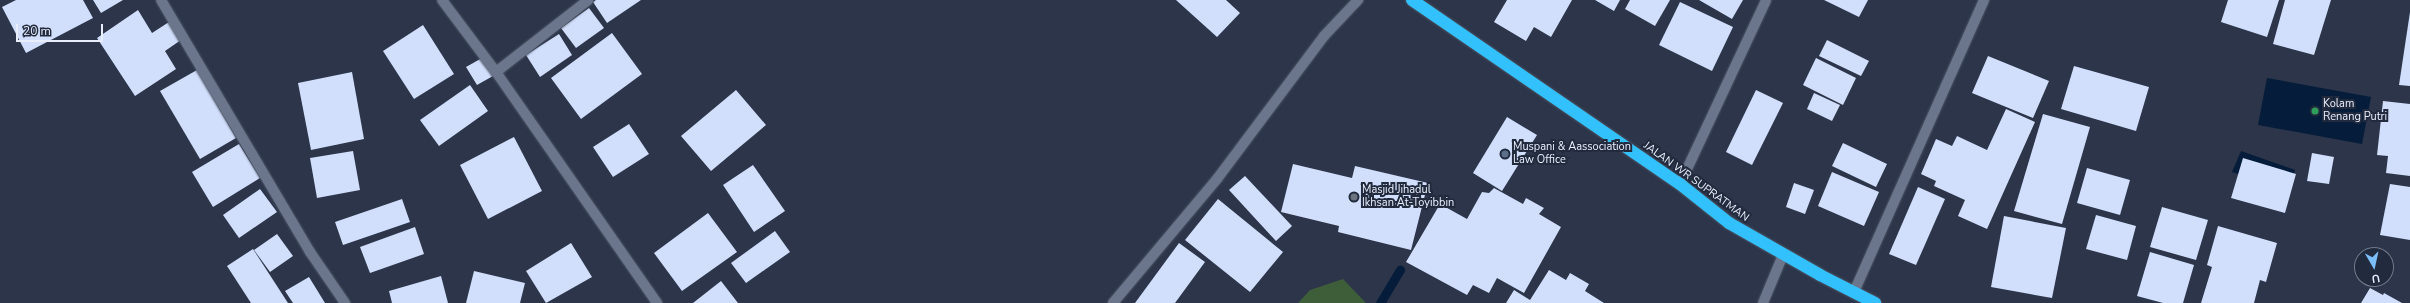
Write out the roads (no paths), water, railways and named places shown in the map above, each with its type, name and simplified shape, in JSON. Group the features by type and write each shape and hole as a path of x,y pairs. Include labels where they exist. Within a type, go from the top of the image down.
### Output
{"highway":[{"name":"JALAN WR SUPRATMAN","path":"1412,0 1680,184 1729,223 1783,255 1875,303"}],"street":[{"path":"161,0 310,252 345,303"},
{"path":"442,0 496,72 657,303"},
{"path":"496,72 588,0"},
{"path":"1114,303 1216,179 1324,36 1358,0"},
{"path":"1680,184 1766,0"},
{"path":"1854,292 1984,0"},
{"path":"1763,303 1783,255"}],"water":[{"name":"Kolam Renang Putri","path":"2267,78 2371,97 2362,144 2258,125"},
{"path":"2241,151 2295,170 2290,191 2232,172"}],"waterway":[{"path":"1380,303 1400,270"}],"place":[{"name":"Kolam Renang Putri","path":"2315,111"},
{"name":"Muspani & Aassociation Law Office","path":"1505,154"},
{"name":"Masjid Jihadul Ikhsan At-Toyibbin","path":"1354,197"}]}
